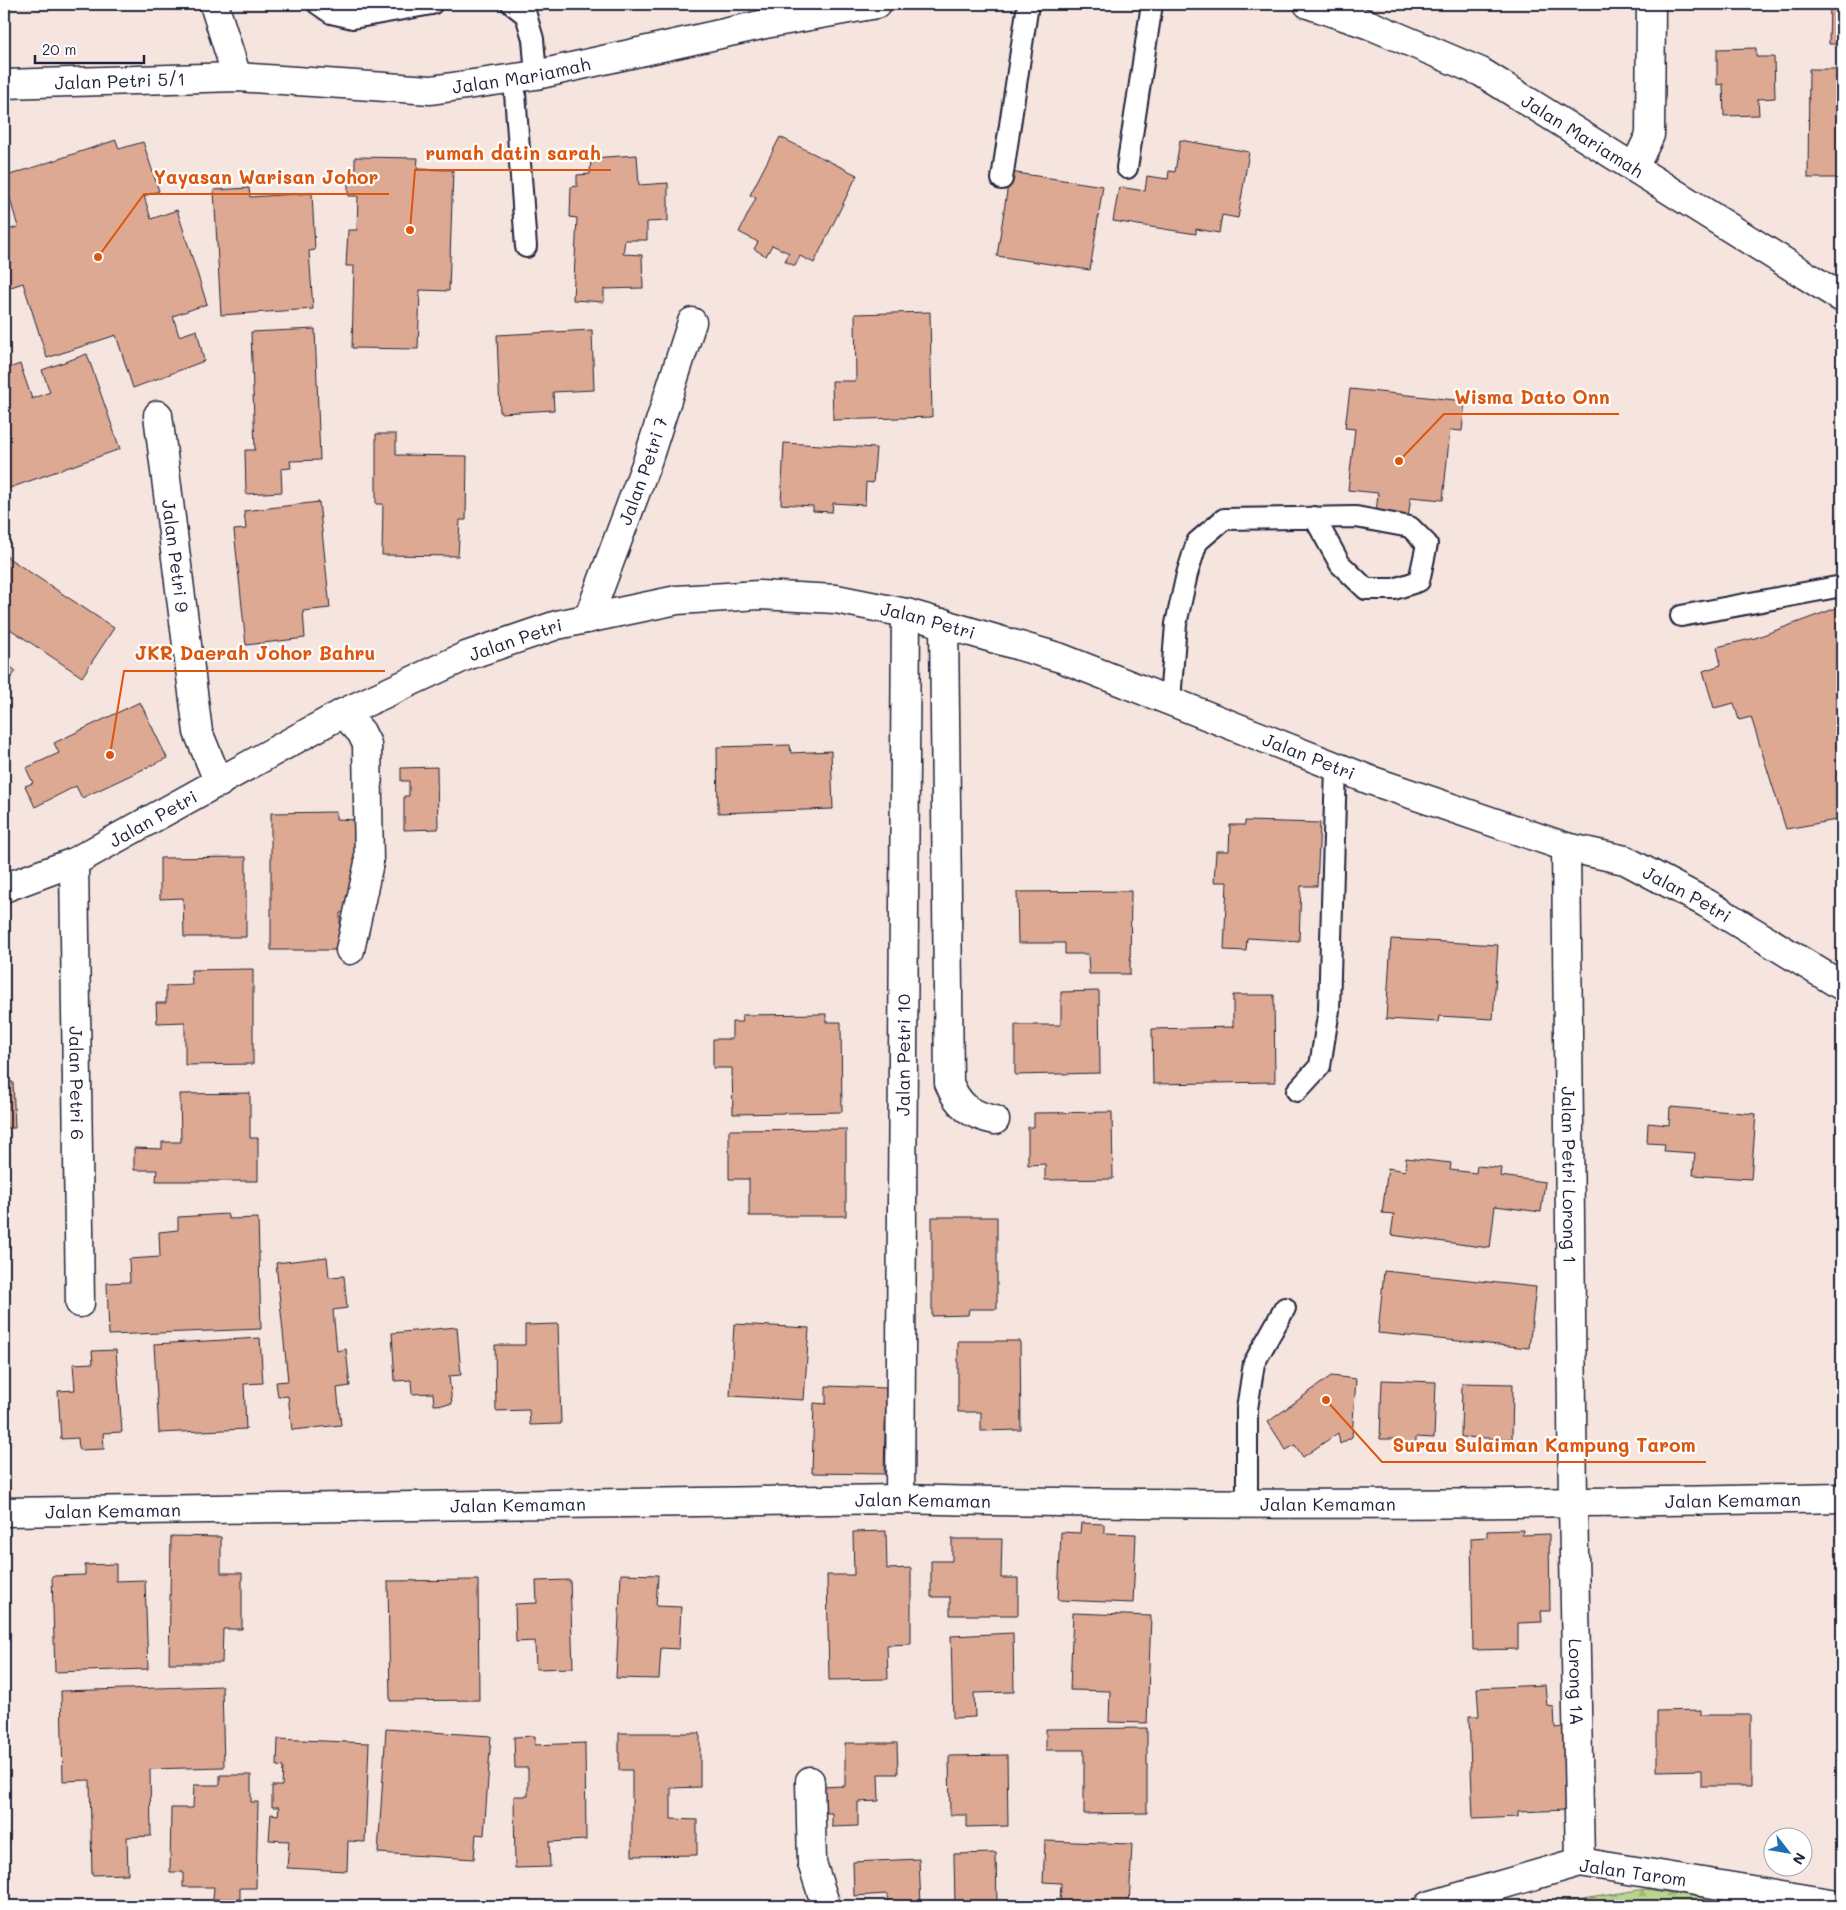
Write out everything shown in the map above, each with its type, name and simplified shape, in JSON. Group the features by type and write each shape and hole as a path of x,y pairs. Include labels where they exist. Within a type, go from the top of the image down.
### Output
{"street":[{"path":"214,4 237,77"},
{"name":"Jalan Mariamah","path":"237,77 431,90 525,77 764,14 877,4"},
{"path":"1634,168 1650,135 1651,4"},
{"name":"Jalan Mariamah","path":"1314,5 1370,25 1481,72 1842,298"},
{"name":"Jalan Petri 5/1","path":"4,84 237,77"},
{"name":"Jalan Petri 7","path":"588,619 646,462 692,322"},
{"name":"Jalan Petri 9","path":"158,415 198,732 219,783"},
{"name":"Jalan Petri","path":"4,888 74,862 343,713 466,656 557,626 677,600 759,595 836,599 906,613 1062,658 1336,766 1566,847 1625,860 1706,903 1842,986"},
{"name":"Jalan Petri 10","path":"900,1499 906,613"},
{"path":"944,623 949,1083 955,1098 966,1110 995,1120"},
{"path":"343,713 361,732 367,744 369,863 350,950"},
{"name":"Jalan Petri Lorong 1","path":"1566,847 1573,1503"},
{"name":"Jalan Petri 6","path":"74,862 80,1303"},
{"name":"Jalan Kemaman","path":"4,1512 900,1499 1033,1502 1573,1503 1842,1498"},
{"name":"Lorong 1A","path":"1573,1503 1580,1862"},
{"path":"810,1781 812,1863 826,1906"},
{"name":"Jalan Tarom","path":"1428,1906 1580,1862 1842,1905"}],"lane":[{"path":"318,4 331,13 353,18 432,4"},
{"path":"512,4 526,15 533,40 525,77 526,247"},
{"path":"1002,179 1028,4"},
{"path":"1127,168 1152,4"},
{"path":"1170,700 1176,624 1187,574 1197,542 1224,519 1314,517 1356,517 1410,527 1427,544 1419,581 1394,589 1366,589 1340,564 1314,517"},
{"path":"1681,616 1842,586"},
{"path":"1297,1091 1320,1066 1329,1010 1336,766"},
{"path":"1247,1503 1247,1409 1254,1363 1284,1308"}],"green space":[{"path":"1645,1889 1760,1906 1539,1906"}],"building":[{"path":"1830,4 1842,4 1842,44 1829,44"},
{"path":"1756,48 1756,57 1774,57 1775,98 1758,99 1759,115 1724,116 1723,84 1717,85 1717,49"},
{"path":"1809,69 1842,69 1842,178 1808,178"},
{"path":"780,137 857,175 814,263 800,256 795,266 785,261 789,253 772,245 766,256 754,249 758,242 739,232 756,198 750,195"},
{"path":"116,140 119,149 143,142 159,191 144,196 151,219 177,210 207,304 173,316 179,336 197,330 204,361 133,388 116,335 47,358 23,283 5,289 4,284 4,231 18,227 4,177"},
{"path":"1180,140 1249,152 1238,218 1222,215 1219,233 1196,229 1196,234 1113,221 1119,187 1145,191 1147,176 1168,179 1169,171 1175,172"},
{"path":"637,155 639,185 668,183 668,221 647,222 647,240 625,240 623,254 642,255 643,288 604,289 604,302 573,300 577,218 570,217 571,187 577,186 577,175 590,174 591,158"},
{"path":"355,157 418,158 417,169 453,170 449,291 420,290 418,349 352,348 354,266 346,266 348,230 357,230 358,196 348,196 348,174 355,174"},
{"path":"1010,172 1103,186 1090,270 997,256"},
{"path":"249,188 250,197 312,193 315,250 309,251 313,309 221,315 214,190"},
{"path":"930,312 932,417 833,420 832,381 856,381 855,314"},
{"path":"315,329 320,460 290,461 291,468 281,469 282,492 246,494 245,450 255,450 251,332"},
{"path":"592,330 594,390 553,392 554,410 500,413 497,335"},
{"path":"87,354 120,449 4,490 4,370 20,364 32,399 50,392 42,370"},
{"path":"1350,389 1465,401 1462,431 1450,430 1443,500 1411,497 1408,518 1376,514 1378,493 1348,490 1355,429 1345,428"},
{"path":"376,434 396,434 396,455 467,456 466,520 460,520 458,556 382,555 383,504 376,504"},
{"path":"784,443 876,448 873,483 866,482 865,505 833,503 832,512 813,511 813,506 781,504"},
{"path":"319,502 330,608 303,611 305,638 246,645 234,530 246,529 244,511"},
{"path":"4,555 114,628 82,677 4,625"},
{"path":"1842,606 1842,745 1837,747 1842,761 1842,819 1786,829 1751,717 1739,720 1734,703 1714,708 1703,671 1721,665 1717,647 1755,638"},
{"path":"4,662 16,671 4,687"},
{"path":"140,702 167,758 82,798 76,786 35,807 25,786 33,783 26,768 59,753 54,743"},
{"path":"790,745 791,753 831,751 833,809 718,813 717,747"},
{"path":"437,767 438,829 404,830 404,796 409,796 409,781 401,781 401,768"},
{"path":"336,812 336,819 358,820 357,912 340,913 340,950 271,950 271,813"},
{"path":"1245,821 1320,823 1317,886 1301,886 1299,941 1247,938 1246,951 1224,950 1227,882 1214,882 1216,851 1229,851 1230,825 1245,825"},
{"path":"246,857 246,937 184,937 183,898 160,899 160,858"},
{"path":"1131,891 1130,974 1089,974 1088,954 1065,954 1065,943 1018,943 1017,892"},
{"path":"1391,939 1498,945 1493,1019 1439,1016 1438,1022 1386,1019"},
{"path":"253,969 253,1064 185,1065 185,1022 157,1023 156,1003 166,1003 166,986 192,985 191,970"},
{"path":"1099,991 1100,1073 1015,1075 1015,1025 1061,1025 1061,992"},
{"path":"1233,995 1274,995 1275,1082 1153,1084 1152,1029 1233,1027"},
{"path":"826,1014 826,1022 841,1022 842,1112 733,1114 732,1068 713,1068 713,1039 732,1039 732,1022 743,1022 742,1015"},
{"path":"4,1082 13,1082 15,1128 4,1128"},
{"path":"250,1093 250,1138 258,1138 258,1181 156,1181 157,1170 134,1170 134,1148 162,1149 162,1142 181,1142 180,1094"},
{"path":"1670,1107 1756,1114 1751,1179 1693,1175 1695,1153 1664,1151 1665,1144 1647,1143 1648,1123 1669,1125"},
{"path":"1112,1112 1113,1179 1045,1180 1045,1164 1028,1165 1028,1127 1034,1127 1034,1113"},
{"path":"846,1129 846,1216 749,1216 749,1179 729,1179 729,1130"},
{"path":"1406,1158 1451,1163 1450,1170 1476,1173 1477,1166 1501,1168 1500,1176 1545,1182 1541,1212 1495,1206 1490,1248 1391,1235 1394,1214 1382,1213 1388,1168 1405,1171"},
{"path":"227,1214 229,1219 258,1218 261,1329 109,1335 107,1283 130,1282 129,1259 160,1257 159,1232 178,1230 178,1217"},
{"path":"932,1217 997,1217 997,1309 969,1309 968,1315 932,1316"},
{"path":"327,1257 329,1277 344,1276 347,1308 333,1310 337,1351 346,1349 350,1386 337,1388 341,1425 292,1430 288,1396 278,1397 276,1382 288,1381 276,1263"},
{"path":"1384,1271 1536,1287 1529,1348 1378,1333"},
{"path":"558,1324 561,1424 530,1425 529,1410 496,1411 495,1345 525,1345 525,1325"},
{"path":"734,1324 809,1328 804,1400 730,1396"},
{"path":"457,1327 461,1375 449,1376 452,1404 434,1405 433,1393 412,1394 411,1380 395,1381 392,1333"},
{"path":"260,1338 263,1383 244,1384 246,1429 159,1433 154,1344"},
{"path":"958,1341 1020,1341 1021,1430 981,1431 981,1412 958,1412"},
{"path":"116,1350 122,1432 103,1433 104,1449 79,1450 78,1438 61,1439 58,1391 75,1390 73,1364 93,1363 92,1351"},
{"path":"1331,1376 1356,1379 1352,1437 1340,1444 1338,1433 1303,1457 1295,1445 1286,1450 1268,1422"},
{"path":"1382,1380 1436,1382 1434,1438 1416,1437 1416,1447 1396,1446 1397,1439 1380,1439"},
{"path":"1462,1383 1513,1384 1512,1439 1461,1437"},
{"path":"826,1386 886,1388 884,1474 812,1473 814,1403 826,1404"},
{"path":"1081,1523 1104,1524 1104,1533 1136,1534 1133,1603 1058,1600 1061,1532 1080,1533"},
{"path":"1523,1530 1522,1535 1549,1534 1550,1611 1541,1611 1542,1622 1518,1623 1518,1649 1473,1650 1471,1538 1487,1537 1487,1531"},
{"path":"886,1531 887,1569 911,1568 911,1644 887,1645 888,1679 829,1680 827,1575 854,1575 853,1532"},
{"path":"171,1536 221,1537 221,1573 242,1573 242,1629 223,1629 222,1663 169,1663"},
{"path":"952,1539 1002,1539 1001,1578 1018,1578 1018,1615 950,1615 950,1597 931,1597 931,1561 952,1561"},
{"path":"116,1564 116,1581 145,1580 148,1669 55,1672 52,1576 85,1575 85,1565"},
{"path":"621,1574 658,1575 656,1606 681,1607 679,1649 661,1648 659,1679 616,1678"},
{"path":"478,1580 479,1700 390,1701 388,1581"},
{"path":"570,1580 573,1668 536,1669 535,1641 516,1642 515,1604 537,1603 536,1581"},
{"path":"1073,1613 1151,1616 1147,1723 1109,1722 1110,1691 1070,1690"},
{"path":"1013,1633 1014,1692 974,1693 975,1717 953,1718 951,1636"},
{"path":"4,1682 7,1682 9,1721 4,1721"},
{"path":"1545,1685 1547,1706 1554,1707 1555,1728 1563,1727 1565,1810 1518,1812 1518,1817 1473,1819 1469,1716 1479,1716 1477,1688"},
{"path":"222,1686 224,1767 150,1769 151,1836 127,1837 128,1874 92,1875 90,1780 63,1781 61,1691"},
{"path":"1701,1710 1701,1715 1751,1715 1751,1786 1701,1786 1701,1770 1657,1771 1657,1711"},
{"path":"1147,1728 1147,1813 1084,1814 1084,1750 1046,1750 1046,1729"},
{"path":"386,1729 491,1736 484,1835 476,1834 474,1859 378,1853"},
{"path":"619,1733 700,1733 700,1787 671,1788 671,1819 697,1820 697,1855 632,1856 632,1770 619,1770"},
{"path":"535,1736 535,1745 585,1743 586,1840 549,1842 550,1867 515,1868 514,1796 528,1796 528,1768 515,1768 514,1737"},
{"path":"278,1739 369,1743 365,1842 348,1841 347,1871 287,1868 289,1841 269,1840 271,1814 278,1815 279,1807 272,1807 272,1786 282,1786 283,1767 277,1766"},
{"path":"845,1743 897,1743 898,1774 878,1774 879,1801 858,1802 858,1826 832,1827 832,1813 819,1813 819,1787 845,1786"},
{"path":"1007,1755 1008,1826 967,1827 967,1815 950,1815 949,1756"},
{"path":"220,1775 251,1775 251,1802 258,1802 256,1888 240,1888 240,1899 213,1899 214,1887 183,1887 183,1872 170,1872 171,1808 193,1808 194,1785 220,1785"},
{"path":"1045,1841 1132,1844 1129,1906 1060,1906 1061,1883 1043,1882"},
{"path":"996,1853 997,1906 955,1906 954,1854"},
{"path":"919,1859 921,1906 888,1906 887,1894 854,1896 853,1862"}],"place":[{"name":"rumah datin sarah","path":"410,230"},
{"name":"Yayasan Warisan Johor","path":"98,257"},
{"name":"Wisma Dato Onn","path":"1399,461"},
{"name":"JKR Daerah Johor Bahru","path":"110,755"},
{"name":"Surau Sulaiman Kampung Tarom","path":"1326,1400"}]}
